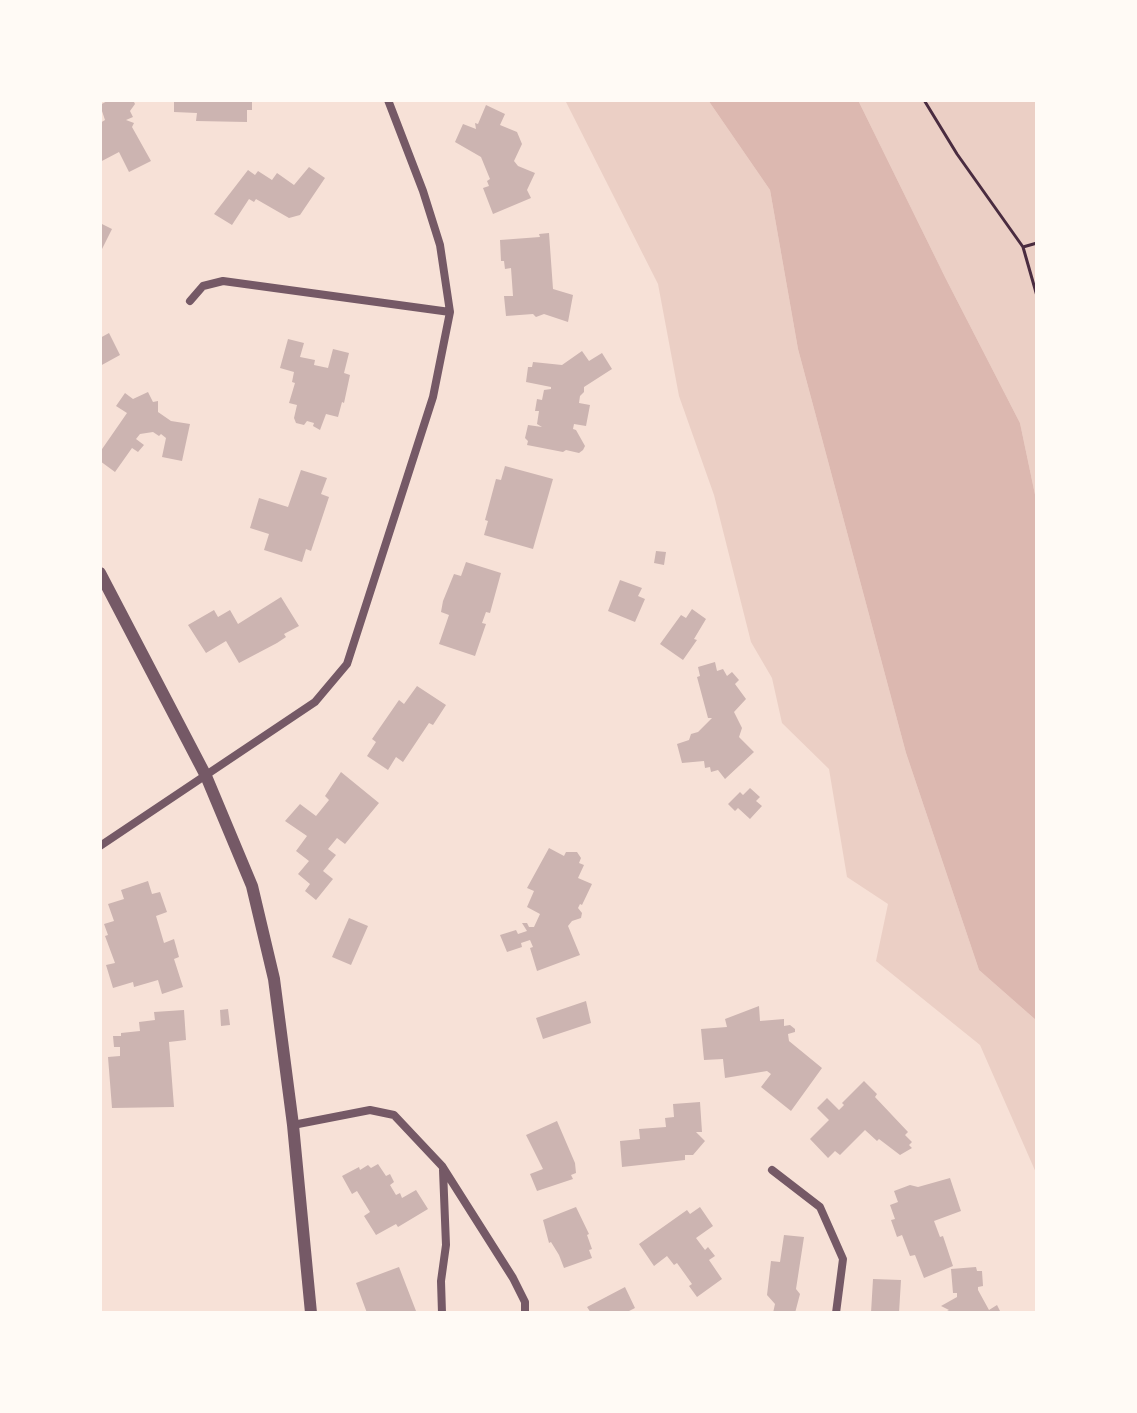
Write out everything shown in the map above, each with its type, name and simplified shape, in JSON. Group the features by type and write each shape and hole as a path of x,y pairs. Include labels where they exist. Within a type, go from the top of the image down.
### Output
{"street":[{"path":"100,846 315,702 347,664 433,397 450,312 440,245 388,100"},
{"path":"190,301 203,286 223,281 450,312"},
{"path":"100,573 206,776 252,886 274,979 293,1125 311,1313"},
{"path":"293,1125 370,1110 394,1115 442,1166 513,1278 525,1302 525,1313"},
{"path":"442,1166 446,1245 441,1281 442,1313"},
{"path":"772,1170 820,1207 843,1259 836,1313"}],"path":[{"path":"924,100 957,154 1023,247 1037,296"},
{"path":"1023,247 1037,243"}],"shaded area":[{"path":"565,100 708,100 770,190 798,349 906,753 979,970 1037,1021 1037,1175 980,1045 876,961 888,904 847,877 829,769 782,723 772,678 751,642 714,495 679,396 658,284"},
{"path":"708,100 858,100 1020,423 1037,504 1037,1021 979,970 906,753 798,349 770,190"},
{"path":"858,100 1037,100 1037,504 1020,423"}],"building":[{"path":"109,100 133,100 135,104 130,111 133,117 126,120 134,123 132,127 151,161 129,172 119,152 100,162 100,123 105,120 100,105"},
{"path":"174,100 252,100 252,110 247,110 247,122 196,121 197,113 174,112"},
{"path":"486,105 505,114 500,125 517,132 522,144 514,161 535,173 527,190 531,198 493,214 483,188 489,186 487,181 490,179 481,157 455,142 463,124 476,129 475,123 478,124"},
{"path":"309,167 325,178 300,215 289,218 256,199 254,202 249,199 232,225 214,214 248,170 255,175 258,171 272,180 277,173 294,185"},
{"path":"100,223 112,229 100,253"},
{"path":"549,233 553,289 573,295 568,322 544,314 536,317 533,314 506,316 504,296 513,296 511,268 505,269 504,261 501,261 500,240 540,237 539,234"},
{"path":"109,333 120,355 100,366 100,338"},
{"path":"288,339 304,343 300,357 315,360 314,365 328,368 333,349 349,353 344,373 350,375 344,403 338,417 326,414 320,430 313,426 314,423 296,423 294,418 297,405 289,403 295,383 292,382 294,372 280,368"},
{"path":"582,351 589,361 602,353 612,369 584,387 580,396 579,403 590,405 586,426 574,424 573,429 585,446 583,450 579,453 563,452 527,445 528,425 542,427 537,424 537,399 542,400 544,390 551,389 526,382 528,367 532,367 533,362 562,365"},
{"path":"148,392 153,402 158,401 158,412 171,421 190,424 182,461 162,457 166,438 161,434 140,434 136,439 144,445 138,452 132,448 115,472 100,461 100,452 127,413 116,406 125,393 133,399"},
{"path":"505,466 553,479 533,549 484,535 496,479 501,480"},
{"path":"301,470 327,478 321,494 329,497 311,551 306,549 302,562 264,550 269,534 250,528 259,498 288,507"},
{"path":"656,551 666,552 664,565 654,563"},
{"path":"466,562 501,573 490,613 486,612 482,623 486,624 475,656 439,644 449,615 441,612 443,601 454,574 461,576"},
{"path":"620,580 642,588 638,596 645,599 635,622 608,611"},
{"path":"281,597 299,626 284,634 286,637 277,643 239,663 226,641 206,653 188,625 214,610 218,617 230,610 238,624"},
{"path":"692,609 706,619 694,639 697,640 683,660 660,644 681,615 686,618"},
{"path":"715,662 717,671 723,669 727,676 732,672 739,680 735,684 746,699 734,712 742,728 739,737 754,752 725,779 718,770 711,772 710,767 705,768 704,761 682,763 677,744 689,740 691,734 698,732 712,718 708,718 697,677 700,676 698,667"},
{"path":"417,686 446,705 433,725 429,723 403,762 396,757 388,770 367,756 376,742 372,739 399,700 404,704"},
{"path":"341,772 379,803 345,844 337,838 328,849 336,855 323,871 333,879 316,900 305,891 310,884 298,874 309,861 296,851 307,836 285,821 300,804 316,816 329,800 325,796"},
{"path":"750,788 760,797 756,801 762,806 750,819 728,804 740,792 743,795"},
{"path":"549,848 564,856 566,852 577,852 581,858 579,863 584,865 578,878 592,884 578,908 581,918 568,926 580,955 537,971 530,940 521,943 522,947 507,952 500,935 516,930 518,934 527,931 522,923 534,927 540,914 527,907 534,891 527,888"},
{"path":"148,881 152,894 160,892 167,912 156,916 164,943 174,939 179,957 174,959 183,987 162,994 158,980 134,987 133,982 113,988 106,965 115,963 105,936 108,935 104,924 114,921 108,904 124,899 121,890"},
{"path":"349,918 368,926 351,965 332,957"},
{"path":"586,1001 591,1023 543,1039 536,1018"},
{"path":"759,1006 760,1021 784,1019 784,1026 790,1025 795,1029 795,1032 788,1034 789,1041 822,1068 791,1111 761,1087 771,1074 767,1071 725,1078 723,1059 704,1060 701,1029 727,1027 725,1019"},
{"path":"228,1009 230,1025 221,1026 220,1010"},
{"path":"184,1010 186,1040 169,1042 174,1107 112,1108 108,1057 120,1056 120,1047 114,1047 113,1036 140,1031 139,1022 155,1020 154,1012"},
{"path":"864,1081 908,1132 905,1135 912,1142 909,1145 912,1148 900,1155 865,1130 840,1155 835,1151 828,1158 810,1139 829,1120 817,1108 827,1098 839,1110"},
{"path":"700,1102 702,1132 696,1132 705,1141 693,1155 685,1155 685,1160 622,1167 620,1141 640,1139 639,1129 666,1127 665,1118 674,1117 673,1104"},
{"path":"557,1121 575,1163 576,1173 571,1175 573,1179 537,1191 530,1174 543,1169 526,1135"},
{"path":"378,1164 386,1176 390,1174 394,1182 390,1185 396,1195 400,1193 402,1198 416,1190 428,1209 398,1227 396,1224 376,1235 364,1216 370,1212 357,1191 352,1194 342,1176 359,1167 360,1170"},
{"path":"950,1178 961,1211 934,1221 940,1237 943,1236 953,1266 924,1278 915,1255 910,1256 902,1235 897,1237 890,1205 898,1202 894,1191"},
{"path":"576,1207 589,1234 592,1258 564,1268 559,1255 549,1243 543,1220"},
{"path":"700,1207 713,1226 696,1238 705,1250 708,1247 715,1256 709,1260 722,1279 697,1297 677,1263 674,1265 667,1256 654,1266 639,1244 687,1210 690,1214"},
{"path":"784,1235 804,1237 796,1289 800,1294 795,1313 773,1313 775,1304 767,1295 771,1261 780,1262"},
{"path":"399,1267 416,1311 367,1313 356,1283"},
{"path":"976,1267 977,1271 982,1271 983,1286 978,1290 989,1310 997,1305 1001,1313 943,1313 949,1310 941,1306 957,1297 957,1293 953,1293 951,1269"},
{"path":"873,1279 901,1280 899,1313 871,1313"},
{"path":"625,1287 635,1308 625,1313 591,1313 587,1307"}]}
